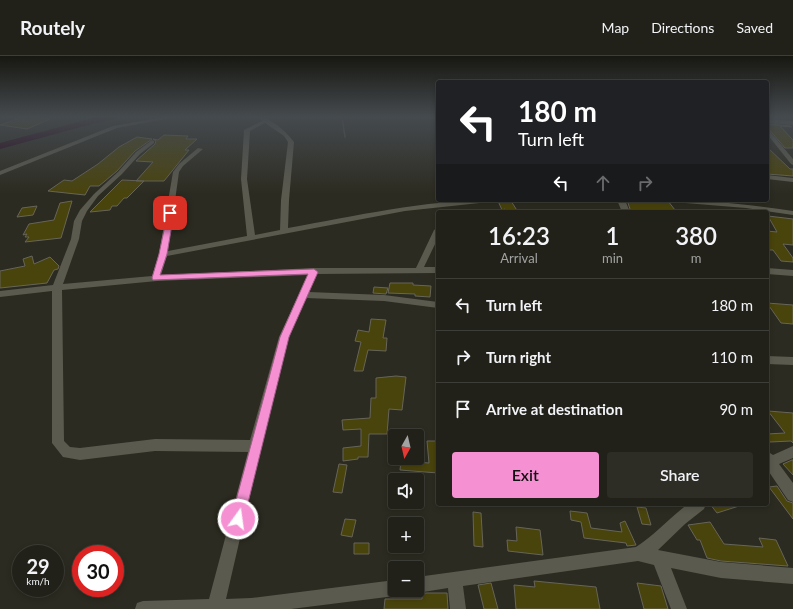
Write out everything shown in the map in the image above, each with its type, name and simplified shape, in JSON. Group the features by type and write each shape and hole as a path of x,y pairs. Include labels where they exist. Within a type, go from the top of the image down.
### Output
{"street":[{"path":"0,173 75,143"},
{"path":"151,143 138,153 120,173 96,194 84,210 78,221 75,239 56,287 58,443 67,453 80,454 155,445 256,446"},
{"path":"246,143 244,179 251,237"},
{"path":"284,231 285,200 291,143"},
{"path":"777,143 793,163"},
{"path":"156,278 163,254 176,182 176,172 181,165 200,149"},
{"path":"769,177 793,180"},
{"path":"163,254 405,209 451,202"},
{"path":"694,202 793,213"},
{"path":"758,202 766,209"},
{"path":"419,270 436,234"},
{"path":"0,294 56,287 156,278 314,272 436,270"},
{"path":"769,271 793,273"},
{"path":"215,608 284,337 314,272"},
{"path":"303,295 384,298 436,305"},
{"path":"769,360 793,361"},
{"path":"769,461 793,452"},
{"path":"769,462 793,495"},
{"path":"638,554 657,542 680,519 696,506"},
{"path":"424,584 638,554 721,570 793,576"},
{"path":"658,558 679,609"},
{"path":"455,580 458,609"},
{"path":"143,609 251,606 388,589"}],"building":[{"path":"127,143 147,143 135,151 117,171 99,186 90,186 85,195 48,191 64,180 72,181 98,164"},
{"path":"193,143 185,150 189,150 164,181 136,181 153,162 136,161 155,144"},
{"path":"781,143 793,143 793,148 785,148"},
{"path":"769,149 790,169 793,169 793,176 769,174"},
{"path":"122,180 144,181 117,206 112,206 110,210 90,212"},
{"path":"72,201 61,238 25,242 29,237 25,237 27,234 23,235 29,224 54,220 60,203"},
{"path":"498,202 512,202 517,210 505,209 502,210"},
{"path":"628,202 669,202 675,210 661,210 630,210"},
{"path":"37,206 33,215 17,217 22,208"},
{"path":"769,216 793,219 793,245 783,244 793,258 793,262 781,261 773,250 769,250 769,231 777,232"},
{"path":"32,256 34,264 50,257 59,266 58,269 54,270 47,283 0,288 0,271 25,266 23,259"},
{"path":"390,283 413,283 413,285 431,286 430,297 415,296 415,294 388,293"},
{"path":"374,287 388,288 386,294 373,293"},
{"path":"769,303 793,305 793,324 781,323 769,306"},
{"path":"371,319 386,320 383,338 387,338 386,351 368,350 363,371 354,371 361,342 355,341 358,330 369,332"},
{"path":"396,376 406,377 402,410 389,409 387,434 369,434 368,457 358,457 358,459 343,461 343,448 361,446 361,429 343,430 342,420 370,418 371,398 376,398 376,378"},
{"path":"769,411 793,413 793,443 791,441 770,442 769,440 769,434 785,433"},
{"path":"427,441 436,441 436,473 400,470 401,465 424,465 424,463 429,463"},
{"path":"793,460 793,475 783,464"},
{"path":"339,464 347,465 342,493 333,492"},
{"path":"777,486 787,501 793,503 793,519 769,487"},
{"path":"712,506 739,506 717,513"},
{"path":"637,507 646,508 651,525 642,524"},
{"path":"570,511 587,513 591,528 622,532 620,523 625,521 636,545 627,546 626,543 584,538 581,522 571,520"},
{"path":"473,512 481,513 483,547 474,546"},
{"path":"345,519 356,520 352,537 341,535"},
{"path":"710,522 724,544 763,547 759,538 776,540 788,566 721,561 707,558 700,540 697,540 688,525"},
{"path":"516,527 540,530 543,555 508,551 507,540 517,541"},
{"path":"354,543 369,543 369,554 354,554"},
{"path":"534,581 596,587 600,609 516,609 514,585 535,587"},
{"path":"491,583 498,609 484,609 478,585"},
{"path":"637,583 661,586 668,609 644,609"},
{"path":"447,593 448,609 384,609 385,599 422,599 424,594"}],"waterway":[{"path":"0,146 12,143"}],"route":[{"path":"170,213 163,254 156,278 314,272 284,337 273,374 238,519"}]}
